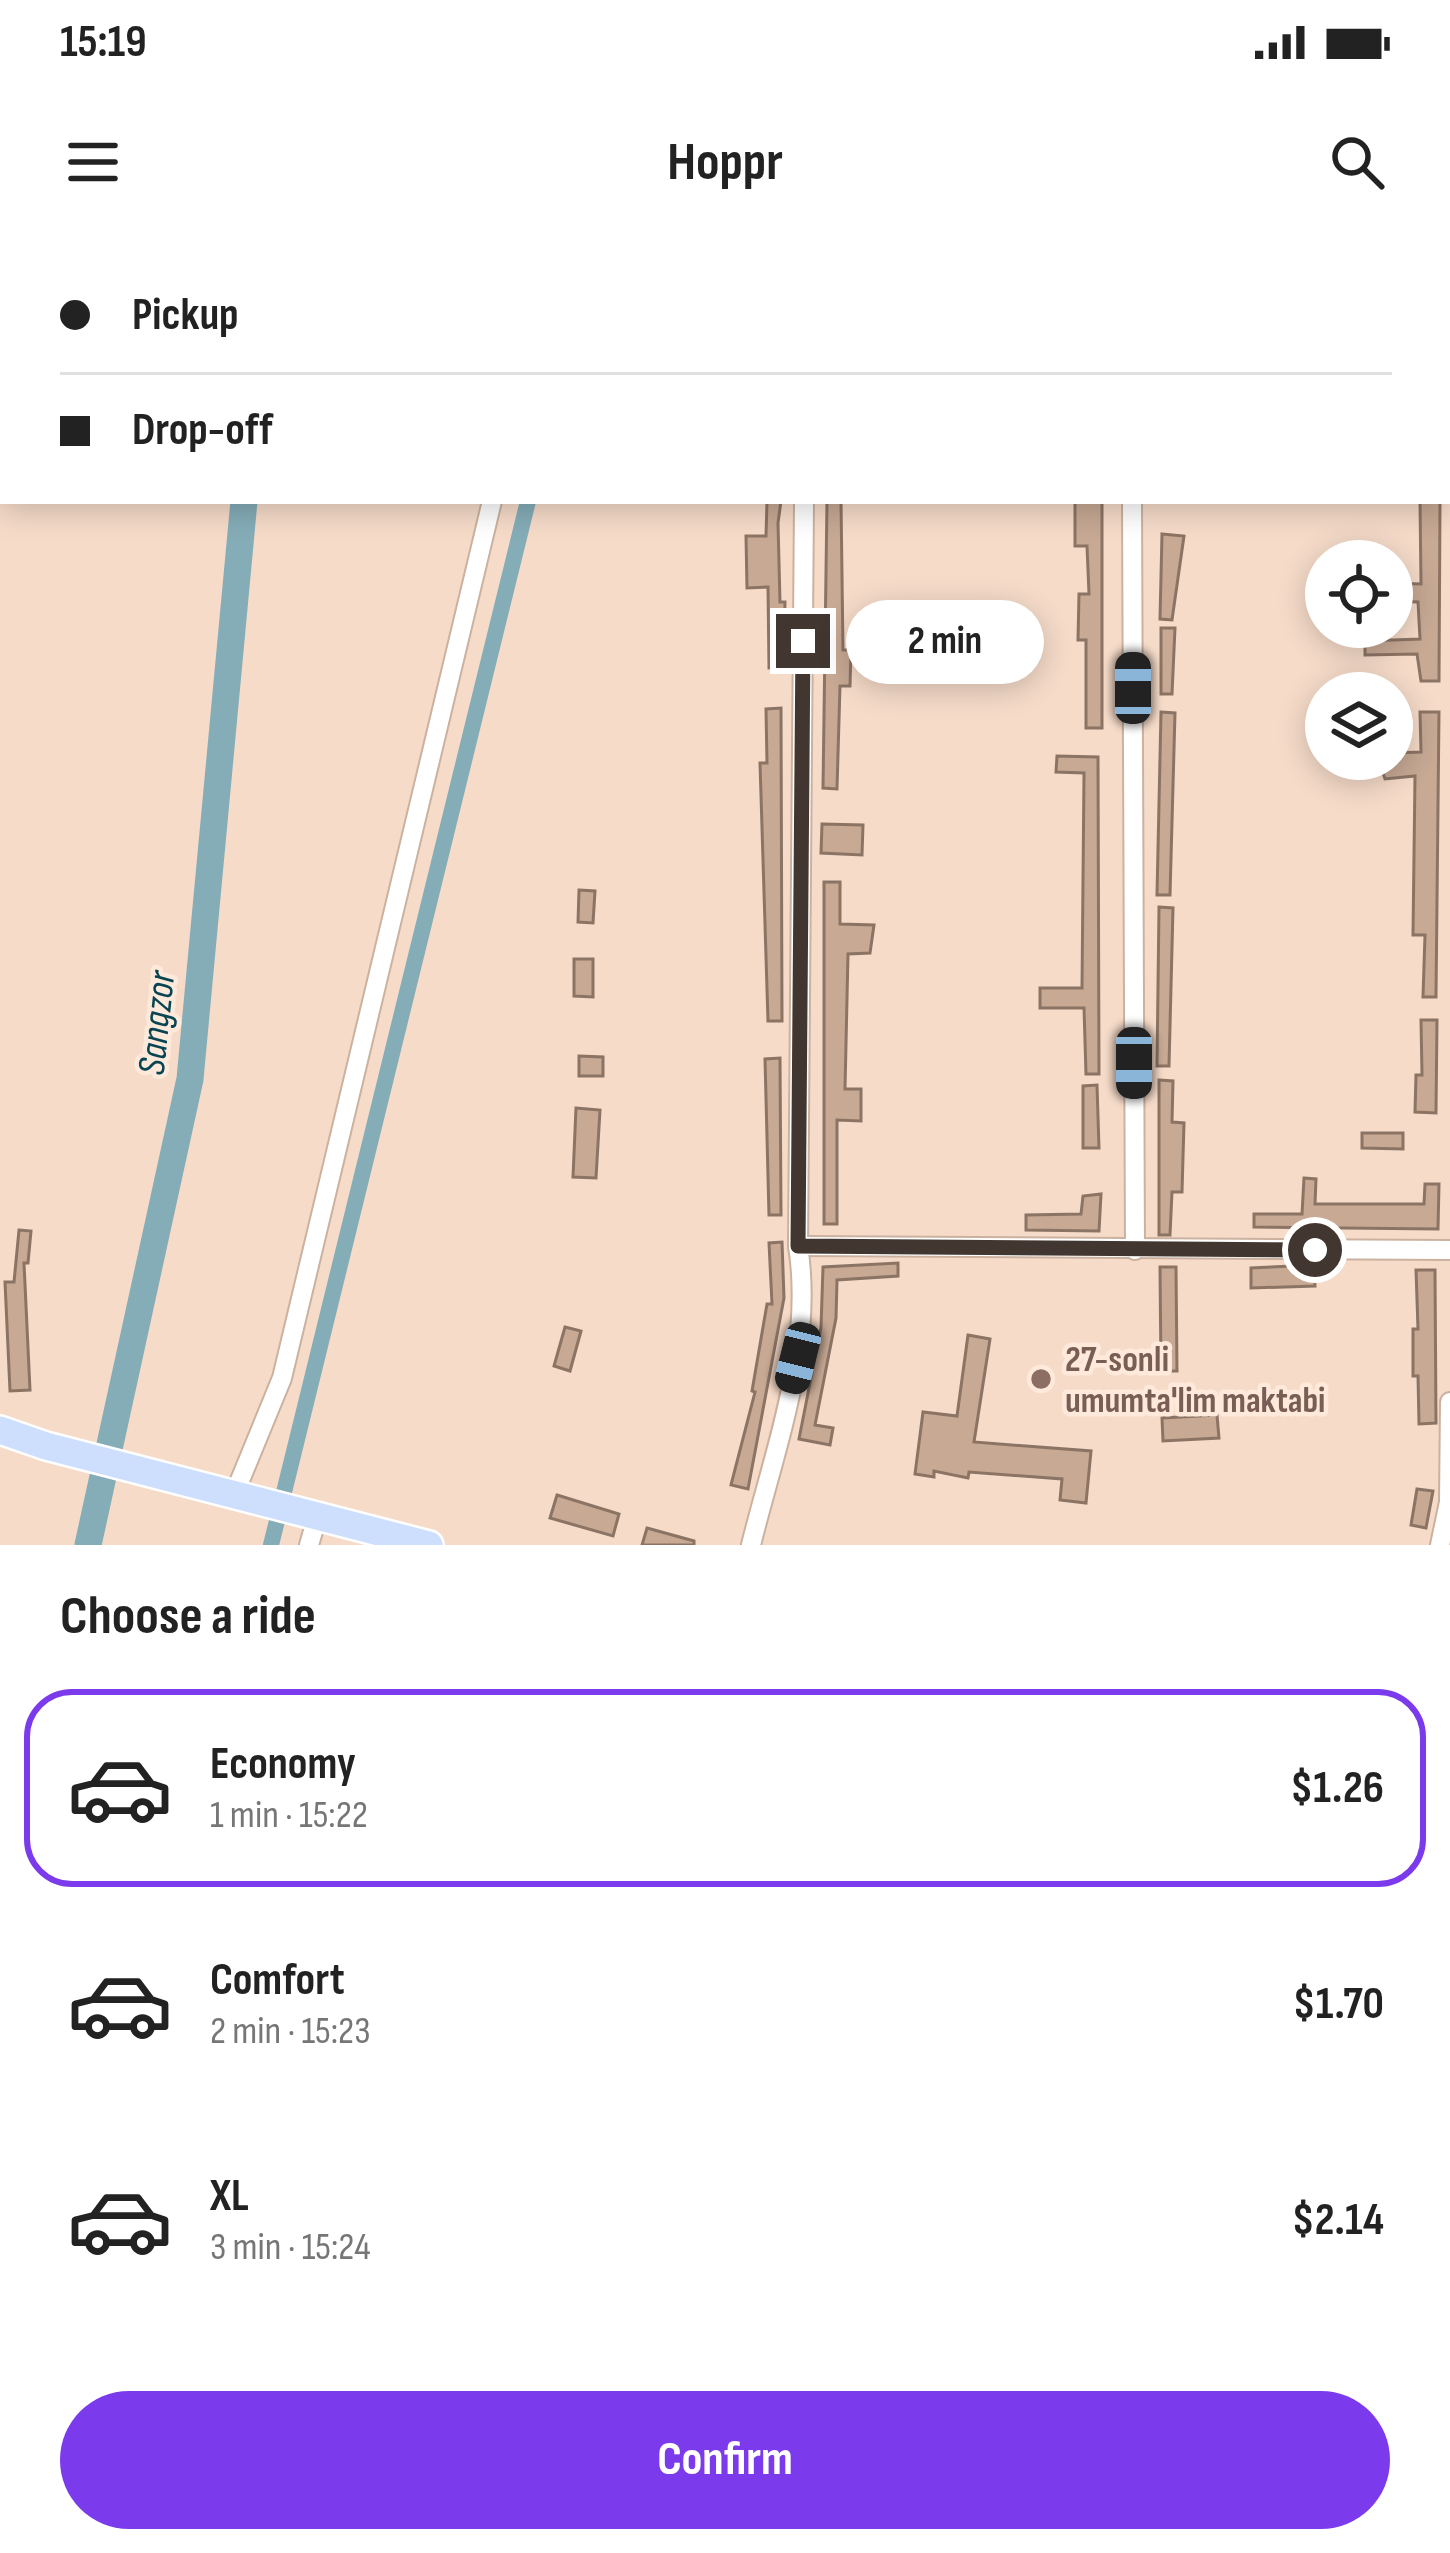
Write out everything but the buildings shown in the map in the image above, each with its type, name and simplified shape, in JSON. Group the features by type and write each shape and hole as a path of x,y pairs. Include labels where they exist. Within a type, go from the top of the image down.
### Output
{"main road":[{"path":"0,1430 429,1545"}],"street":[{"path":"234,1495 282,1378 491,504"},
{"path":"751,1545 798,1358 805,1286 798,1246 804,504"},
{"path":"1132,504 1135,1250"},
{"path":"798,1246 1450,1250"},
{"path":"1440,1545 1449,1502 1450,1402"},
{"path":"309,1545 312,1513"}],"waterway":[{"name":"Sangzor","path":"88,1545 190,1079 244,504"},
{"path":"271,1545 527,504"}],"place":[{"name":"27-sonli umumta'lim maktabi","path":"1041,1379"}],"route":[{"path":"803,641 798,1246 1315,1250"}]}
